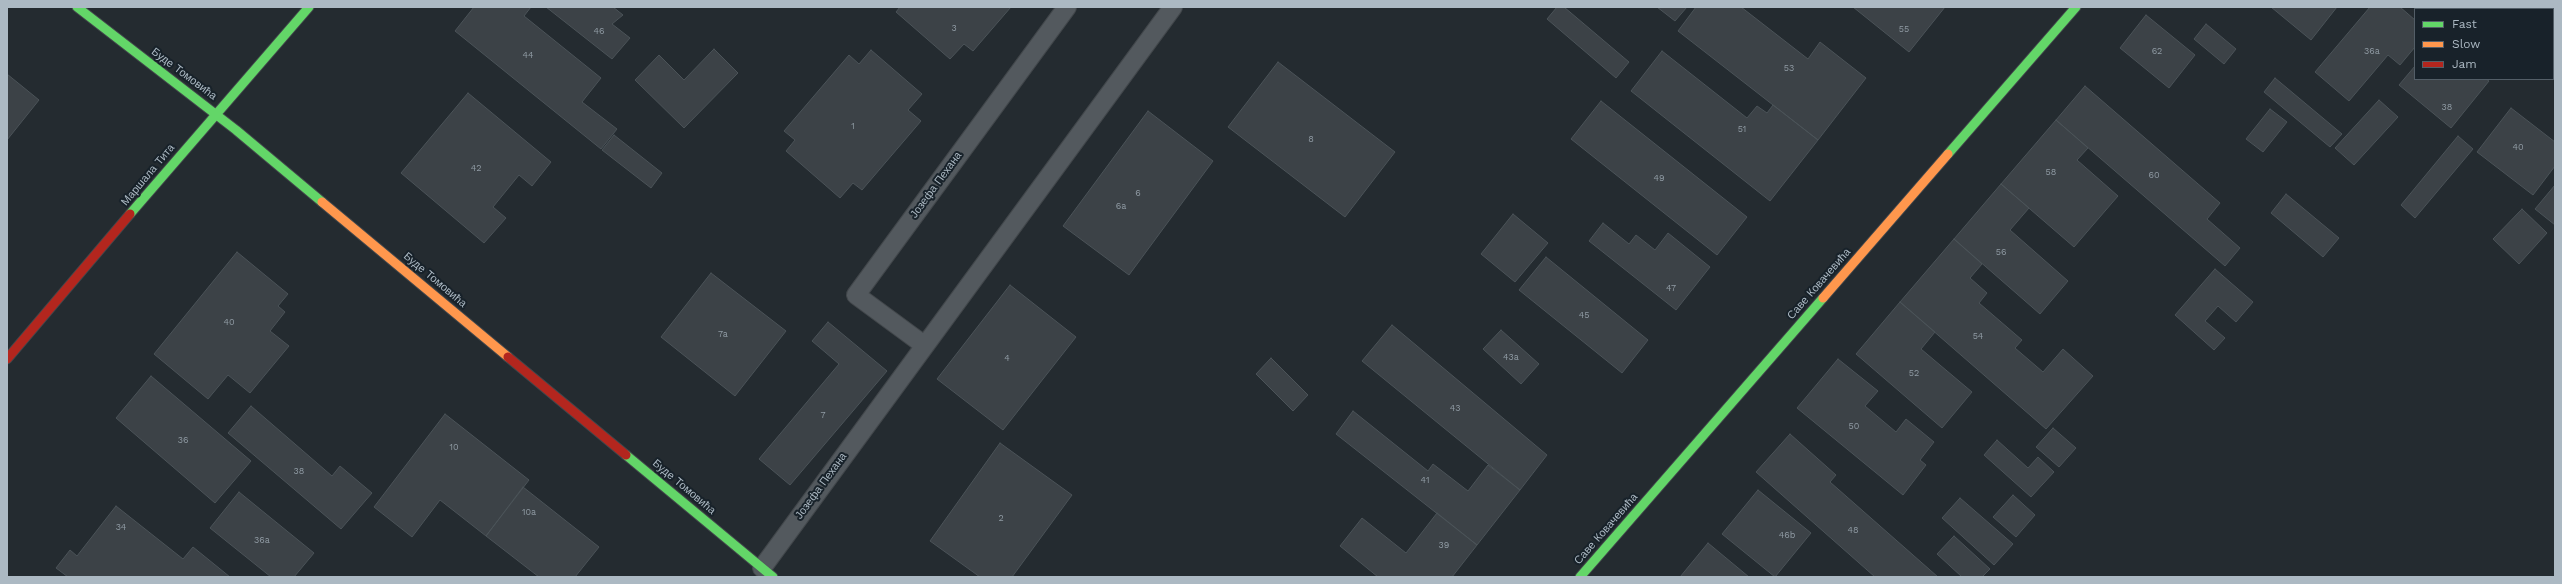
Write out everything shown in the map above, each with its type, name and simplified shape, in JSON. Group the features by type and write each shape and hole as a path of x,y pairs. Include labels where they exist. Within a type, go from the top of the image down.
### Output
{"street":[{"name":"Буде Томовића","path":"77,7 215,114 767,572"},
{"name":"Маршала Тита","path":"7,359 215,114 309,7"},
{"name":"Саве Ковачевића","path":"1580,577 2076,7"}],"lane":[{"name":"Јозефа Пехана","path":"924,345 856,295 1067,7"},
{"name":"Јозефа Пехана","path":"767,572 924,345 1173,7"}],"building":[{"path":"474,7 531,7 524,16 601,78 582,102 617,129 601,149 455,31"},
{"path":"546,7 613,7 623,15 612,24 630,38 612,59"},
{"path":"900,7 1011,7 973,51 964,44 950,59 896,12"},
{"path":"1557,7 1564,7 1629,62 1616,78 1547,19"},
{"path":"1657,7 1687,7 1675,21"},
{"path":"1696,7 1741,7 1808,59 1820,42 1866,78 1818,140 1678,31"},
{"path":"1853,7 1945,7 1909,52"},
{"path":"2271,7 2337,7 2311,40"},
{"path":"2370,7 2400,7 2414,19 2414,48 2400,65 2388,55 2349,101 2315,72"},
{"path":"2146,15 2195,55 2169,88 2120,48"},
{"path":"2206,24 2236,49 2224,64 2194,39"},
{"path":"714,49 738,73 684,128 635,80 659,55 684,80"},
{"path":"871,50 922,94 908,110 921,121 862,190 853,183 840,198 786,151 795,140 784,131 849,55 859,64"},
{"path":"1662,51 1747,118 1757,106 1767,113 1773,105 1818,140 1770,201 1631,91"},
{"path":"1278,62 1395,152 1345,217 1228,127"},
{"path":"2414,67 2414,80 2489,81 2451,128 2399,85"},
{"path":"7,74 39,100 7,140"},
{"path":"2275,78 2342,134 2330,147 2264,92"},
{"path":"2085,86 2220,203 2207,219 2240,248 2225,266 2056,120"},
{"path":"468,93 551,162 532,186 519,175 493,207 506,218 484,243 401,173"},
{"path":"2379,100 2398,117 2354,165 2335,148"},
{"path":"1601,101 1747,217 1717,255 1571,139"},
{"path":"2511,108 2555,142 2555,166 2533,195 2477,152"},
{"path":"2270,109 2287,122 2263,152 2246,139"},
{"path":"1148,111 1213,161 1129,275 1063,226"},
{"path":"2056,120 2088,148 2077,160 2118,196 2074,247 2001,184"},
{"path":"614,135 662,173 651,188 602,150"},
{"path":"2458,136 2473,149 2415,218 2401,205"},
{"path":"2001,184 2029,208 2010,230 2068,281 2040,314 1954,239"},
{"path":"2555,185 2555,225 2535,209"},
{"path":"2286,194 2339,238 2323,257 2271,213"},
{"path":"2522,209 2547,233 2519,264 2493,239"},
{"path":"1513,214 1548,243 1515,282 1481,254"},
{"path":"1603,223 1629,244 1636,235 1655,250 1668,233 1710,267 1676,310 1589,241"},
{"path":"1954,239 1982,264 1970,278 1987,293 1979,303 2022,340 2015,348 2043,372 2063,349 2093,376 2046,429 1900,302"},
{"path":"237,252 288,294 278,306 285,312 270,331 289,346 250,393 228,375 208,399 154,354"},
{"path":"1546,257 1648,340 1622,373 1519,290"},
{"path":"2215,269 2253,302 2236,322 2218,306 2205,321 2225,338 2214,350 2175,315"},
{"path":"711,273 786,331 735,396 661,337"},
{"path":"1010,285 1076,337 1003,430 937,379"},
{"path":"1900,302 1935,332 1921,349 1972,392 1942,428 1856,354"},
{"path":"828,322 887,371 790,485 759,459 839,364 812,341"},
{"path":"1392,325 1547,455 1520,490 1362,361"},
{"path":"1501,330 1539,364 1521,384 1483,349"},
{"path":"1271,358 1308,395 1293,411 1256,374"},
{"path":"1838,359 1878,391 1865,406 1896,432 1906,419 1934,442 1920,460 1926,465 1903,495 1797,408"},
{"path":"151,376 251,461 215,503 116,418"},
{"path":"251,406 332,476 340,466 372,493 341,529 228,433"},
{"path":"1353,411 1428,471 1433,464 1468,491 1488,465 1520,490 1477,545 1336,434"},
{"path":"445,414 529,480 486,536 440,500 412,537 374,507"},
{"path":"2053,428 2076,448 2059,467 2036,447"},
{"path":"1790,434 1836,475 1830,482 1938,577 1875,577 1756,472"},
{"path":"1997,440 2028,468 2038,457 2054,472 2031,497 1984,455"},
{"path":"1000,443 1072,495 1012,577 980,577 930,541"},
{"path":"523,487 599,547 575,577 539,577 486,536"},
{"path":"1758,490 1811,533 1775,577 1722,534"},
{"path":"239,492 314,553 294,577 271,577 210,528"},
{"path":"2013,495 2035,515 2016,537 1993,517"},
{"path":"1960,498 2013,544 1994,565 1942,518"},
{"path":"116,506 183,559 193,547 230,577 68,577 56,568 70,550 77,556"},
{"path":"1437,513 1477,545 1452,577 1378,577 1340,546 1362,518 1406,553"},
{"path":"1954,536 1990,569 1982,577 1962,577 1937,554"},
{"path":"1708,543 1749,577 1680,577"}],"traffic: fast":[{"path":"77,7 236,130 322,202"},
{"path":"130,214 309,7"},
{"path":"1948,154 2076,7"},
{"path":"1580,577 1823,298"},
{"path":"626,455 773,577"}],"traffic: slow":[{"path":"1823,298 1948,154"},
{"path":"322,202 508,357"}],"traffic: jam":[{"path":"7,359 130,214"},
{"path":"508,357 626,455"}]}
